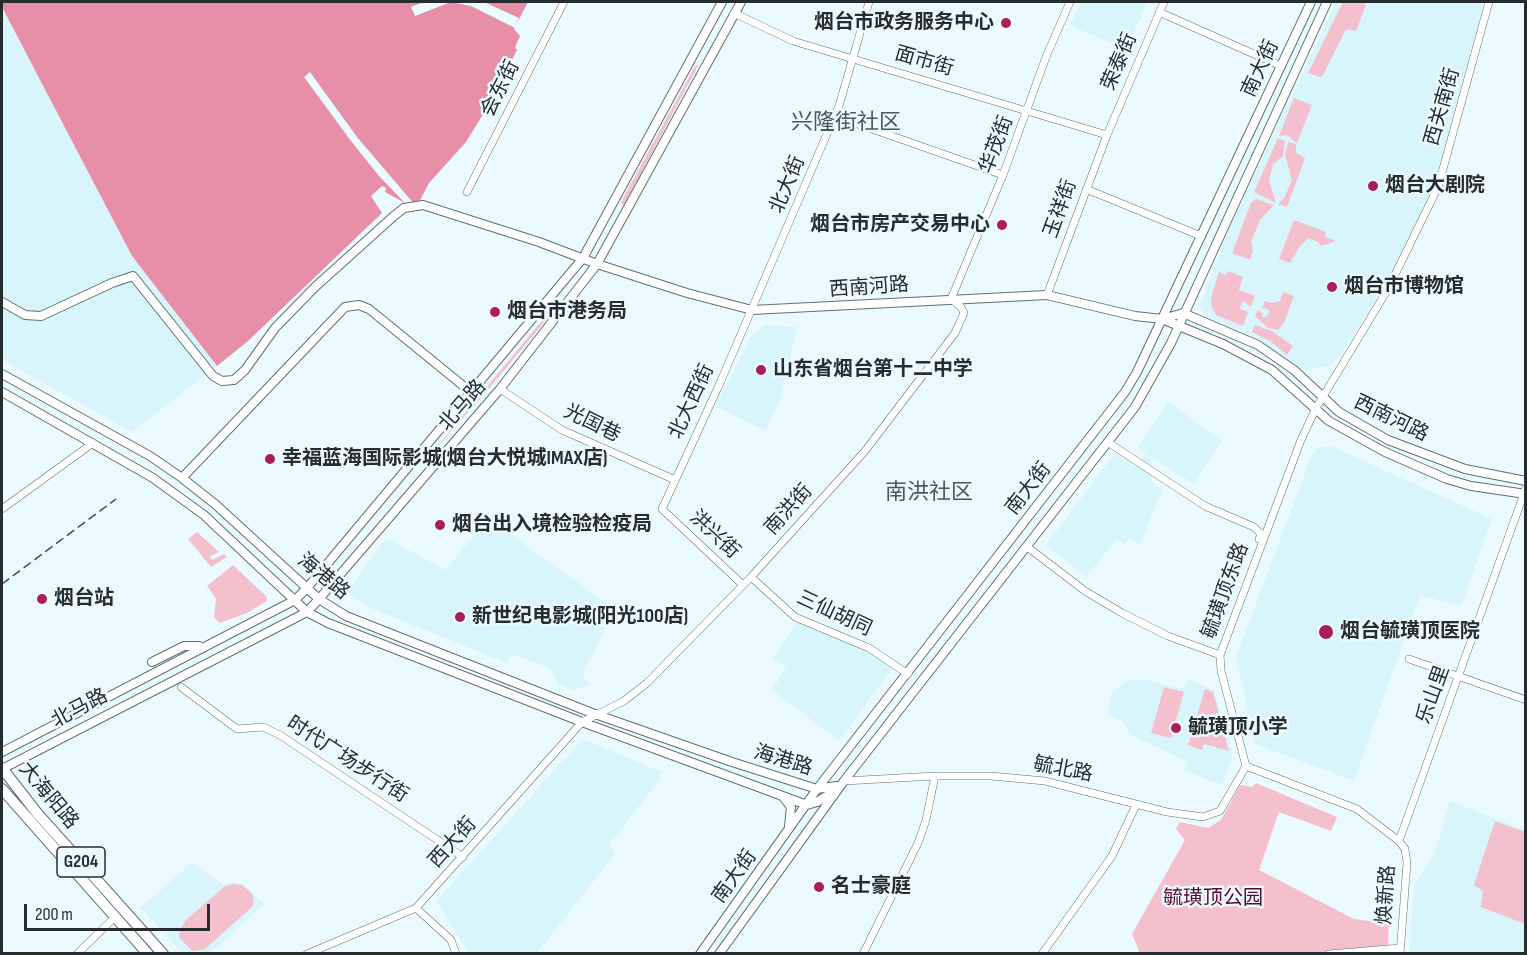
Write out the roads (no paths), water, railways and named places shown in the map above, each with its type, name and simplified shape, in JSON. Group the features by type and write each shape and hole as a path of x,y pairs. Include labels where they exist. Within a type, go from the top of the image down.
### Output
{"highway":[{"name":"大海阳路","path":"2,769 37,813 163,954"},
{"name":"大海阳路","path":"2,789 147,954"}],"main road":[{"name":"北马路","path":"2,752 202,646 295,600 307,588 583,258 722,2"},
{"name":"北马路","path":"2,769 307,612 500,389 597,264 741,2"},
{"name":"南大街","path":"719,954 844,781 1109,443 1150,383 1327,2"},
{"name":"南大街","path":"700,954 817,789 1022,524 1101,426 1137,372 1281,66 1308,3"},
{"name":"西南河路","path":"2,302 25,315 41,316 112,283 133,276 204,367 218,380 227,381 239,377 275,328 315,287 404,208 430,206 597,264 687,293 752,310 1047,294 1135,316 1162,319 1178,324 1272,370 1329,421 1359,440 1413,465 1471,486 1525,492"},
{"path":"182,478 345,307 359,305 369,309 472,393"},
{"name":"西南河路","path":"1162,319 1183,313 1258,345 1294,370 1323,394 1339,412 1389,440 1473,472 1526,481"},
{"name":"海港路","path":"2,374 150,456 182,478 215,504 319,599 346,616 595,714 817,789 834,787 844,781"},
{"name":"海港路","path":"2,392 141,470 188,503 307,612 328,623 582,722 807,805 828,796 844,781"},
{"path":"152,663 184,646 202,646"},
{"path":"780,795 790,807 791,816 787,832"}],"street":[{"name":"会东街","path":"467,192 564,2"},
{"name":"北大街","path":"752,310 835,116 854,59 868,2"},
{"name":"华茂街","path":"951,299 1003,176 1070,2"},
{"name":"荣泰街","path":"1107,135 1164,2"},
{"name":"西关南街","path":"1316,408 1388,289 1438,187 1490,2"},
{"path":"1159,12 1281,66"},
{"name":"面市街","path":"734,13 793,41 1107,135"},
{"path":"835,116 1003,176"},
{"name":"玉祥街","path":"1047,294 1107,135"},
{"path":"1086,189 1201,236"},
{"name":"南洪街","path":"595,714 624,701 647,683 751,577 865,452 955,333 964,313 961,307 951,299"},
{"name":"北大西街","path":"662,508 752,310"},
{"name":"光国巷","path":"500,389 562,430 674,479"},
{"name":"毓璜顶东路","path":"1246,766 1221,671 1220,655 1243,590 1316,408"},
{"path":"2,509 93,442"},
{"path":"1109,443 1205,506 1259,531 1257,545 1245,574 1243,590"},
{"name":"乐山里","path":"1399,841 1525,492"},
{"name":"洪兴街","path":"662,508 743,585"},
{"path":"1026,546 1084,591 1122,614 1168,636 1220,655"},
{"name":"三仙胡同","path":"751,577 795,617 869,648 908,674"},
{"path":"1409,659 1457,678 1526,700"},
{"name":"时代广场步行街","path":"181,687 237,729 263,727 280,735 462,857"},
{"name":"西大街","path":"307,954 416,908 582,722 595,714"},
{"path":"1246,766 1357,809 1399,841"},
{"name":"毓北路","path":"844,781 935,776 990,776 1046,781 1136,805 1191,816 1215,815 1220,811 1246,766"},
{"path":"863,954 918,843 926,820 935,776"},
{"path":"1042,954 1112,856 1136,805"},
{"name":"焕新路","path":"1399,841 1405,849 1407,863 1400,951"},
{"path":"416,908 451,940 456,954"},
{"path":"77,954 115,917"},
{"path":"1329,954 1400,951"}],"railway":[{"path":"2,584 116,499"}],"place":[{"name":"烟台市政务服务中心","path":"1006,23"},
{"name":"烟台大剧院","path":"1373,186"},
{"name":"烟台市房产交易中心","path":"1002,225"},
{"name":"烟台市博物馆","path":"1332,287"},
{"name":"烟台市港务局","path":"495,312"},
{"name":"山东省烟台第十二中学","path":"761,370"},
{"name":"幸福蓝海国际影城(烟台大悦城IMAX店)","path":"270,459"},
{"name":"烟台出入境检验检疫局","path":"440,525"},
{"name":"烟台站","path":"42,599"},
{"name":"新世纪电影城(阳光100店)","path":"460,617"},
{"name":"烟台毓璜顶医院","path":"1326,632"},
{"name":"毓璜顶小学","path":"1176,728"},
{"name":"名士豪庭","path":"819,887"}],"district":[{"name":"兴隆街社区","path":"846,123"},
{"name":"南洪社区","path":"929,493"}],"park label":[{"name":"毓璜顶公园","path":"1213,899"}]}
